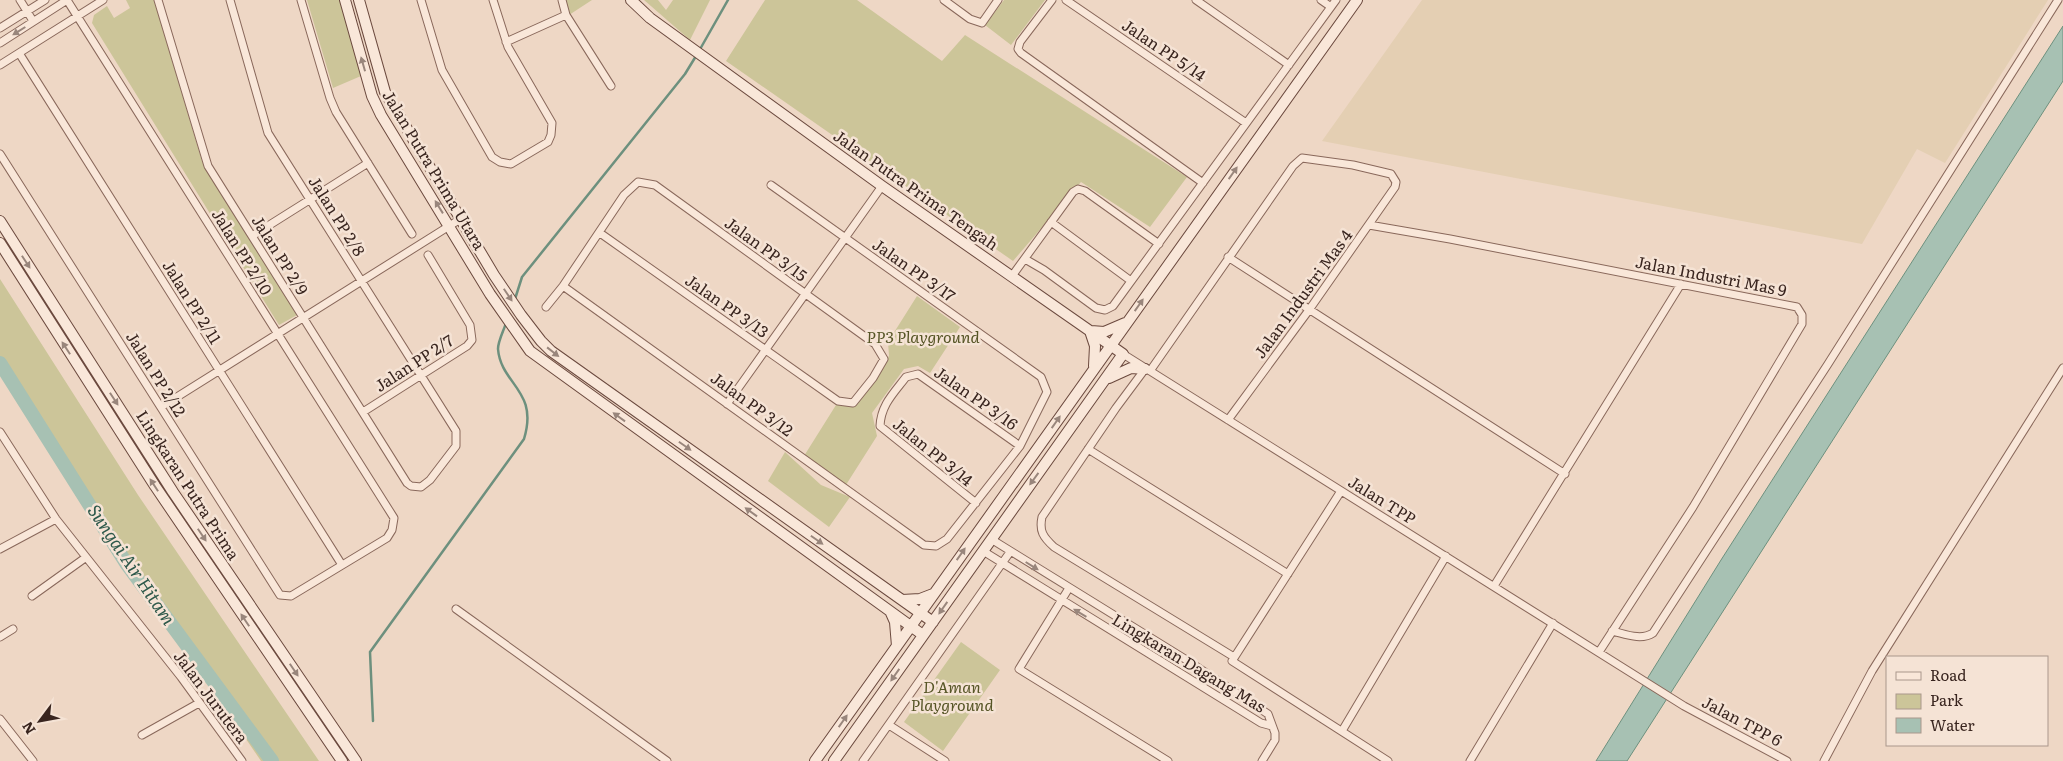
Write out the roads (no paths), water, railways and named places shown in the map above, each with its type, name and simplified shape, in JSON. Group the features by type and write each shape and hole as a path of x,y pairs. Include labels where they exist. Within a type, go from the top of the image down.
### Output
{"main road":[{"name":"Jalan Putra Prima Utara","path":"344,0 372,96 490,294 530,351 923,635"},
{"name":"Jalan Putra Prima Utara","path":"359,0 385,92 462,218 494,275 521,315 552,351 932,622"},
{"name":"Jalan Putra Prima Tengah","path":"631,0 650,18 882,186 1123,354"},
{"path":"815,761 1356,0"},
{"name":"Lingkaran Putra Prima","path":"0,221 173,492 356,761"},
{"name":"Lingkaran Putra Prima","path":"0,244 155,486 342,761"},
{"path":"1093,369 1095,346 1090,331 1104,332 1126,322"},
{"path":"834,761 1123,354"},
{"path":"1106,379 1131,368 1148,370"},
{"path":"901,600 920,599 933,594"},
{"path":"890,612 895,622 897,646"}],"street":[{"path":"20,0 33,22"},
{"path":"0,28 45,0"},
{"path":"0,43 67,0"},
{"name":"Jalan PP 2/10","path":"67,0 394,518 392,530 387,538 342,565"},
{"path":"0,65 103,0"},
{"name":"Jalan PP 2/9","path":"158,0 204,158 407,483 411,486 420,487 430,480"},
{"name":"Jalan PP 2/8","path":"230,0 268,133 456,432 456,446 430,480"},
{"path":"301,0 330,98 412,234"},
{"path":"421,0 442,70 492,157 500,162 510,164 548,142 552,124 506,42 493,0"},
{"path":"562,0 566,15 611,86"},
{"path":"944,0 970,19 982,23 998,0"},
{"path":"1052,0 1020,42 1018,50 1021,54 1204,183"},
{"name":"Jalan PP 5/14","path":"1066,0 1246,123"},
{"path":"1196,0 1289,65"},
{"path":"1320,0 1330,7"},
{"path":"1025,259 1044,270 1096,308 1105,310 1113,306 1336,0"},
{"path":"1612,631 1640,637 1646,637 1653,633 1828,364 2058,0"},
{"path":"506,42 566,15"},
{"name":"Jalan PP 2/11","path":"19,53 342,565"},
{"name":"Jalan PP 2/12","path":"0,154 276,589 284,596 295,594 342,565"},
{"name":"Jalan Industri Mas 4","path":"1228,257 1293,166 1302,158 1353,165 1391,174 1396,182 1369,226 1228,420"},
{"path":"252,236 368,163"},
{"name":"Jalan PP 3/15","path":"600,233 624,194 638,182 655,185 875,344 884,359 873,378 853,403 838,401"},
{"name":"Jalan PP 3/17","path":"771,185 1041,377 1048,392 1020,446"},
{"path":"728,404 882,186"},
{"path":"1012,276 1078,189 1084,191 1159,244"},
{"path":"162,407 462,218"},
{"path":"1052,222 1130,281"},
{"name":"Jalan Industri Mas 9","path":"1369,226 1450,239 1797,307 1802,315 1802,324 1692,506 1598,652"},
{"path":"546,307 600,233"},
{"name":"Jalan PP 3/13","path":"600,233 838,401"},
{"name":"Jalan PP 2/7","path":"363,412 468,346 472,340 473,332 428,255"},
{"path":"1234,657 1054,547 1044,538 1040,527 1042,517 1088,449 1148,370 1228,257 1565,474"},
{"path":"1494,586 1681,284"},
{"name":"Jalan PP 3/12","path":"563,286 924,545 936,546 947,539 976,504"},
{"name":"Jalan TPP","path":"1123,354 1627,670"},
{"path":"1824,761 1872,671 2063,368"},
{"name":"Jalan PP 3/16","path":"894,392 906,377 918,374 1020,446"},
{"name":"Jalan PP 3/14","path":"894,392 880,412 880,426 976,504"},
{"name":"Jalan Jurutera","path":"0,432 56,519 180,677 242,761"},
{"path":"976,504 1020,446"},
{"path":"1088,449 1288,574"},
{"path":"1341,491 1232,661 1388,761"},
{"path":"0,549 56,519"},
{"name":"Lingkaran Dagang Mas","path":"991,539 1184,659 1268,714 1272,726"},
{"name":"Lingkaran Dagang Mas","path":"983,551 1261,723 1272,726"},
{"path":"863,761 1010,552"},
{"path":"1342,732 1446,556"},
{"path":"32,596 85,558"},
{"path":"1069,588 1020,669 1167,761"},
{"path":"456,609 667,761"},
{"path":"1470,761 1553,623"},
{"path":"0,637 13,629"},
{"name":"Jalan TPP 6","path":"1627,670 1684,706 1787,761"},
{"path":"142,736 199,703"},
{"path":"0,719 34,761"},
{"path":"889,725 945,761"},
{"path":"1262,761 1275,740 1272,726"}],"water":[{"path":"2063,26 2063,81 1627,761 1596,761 1721,560"}],"waterway":[{"path":"699,51 728,0"},
{"path":"515,299 522,277 685,74 696,56"},
{"path":"373,721 370,652 524,439 527,409 518,389 505,371 498,349 506,323"},
{"name":"Sungai Air Hitam","path":"0,363 126,563 272,761"}],"park label":[{"name":"PP3 Playground","path":"923,337"},
{"name":"D'Aman Playground","path":"952,696"}]}
